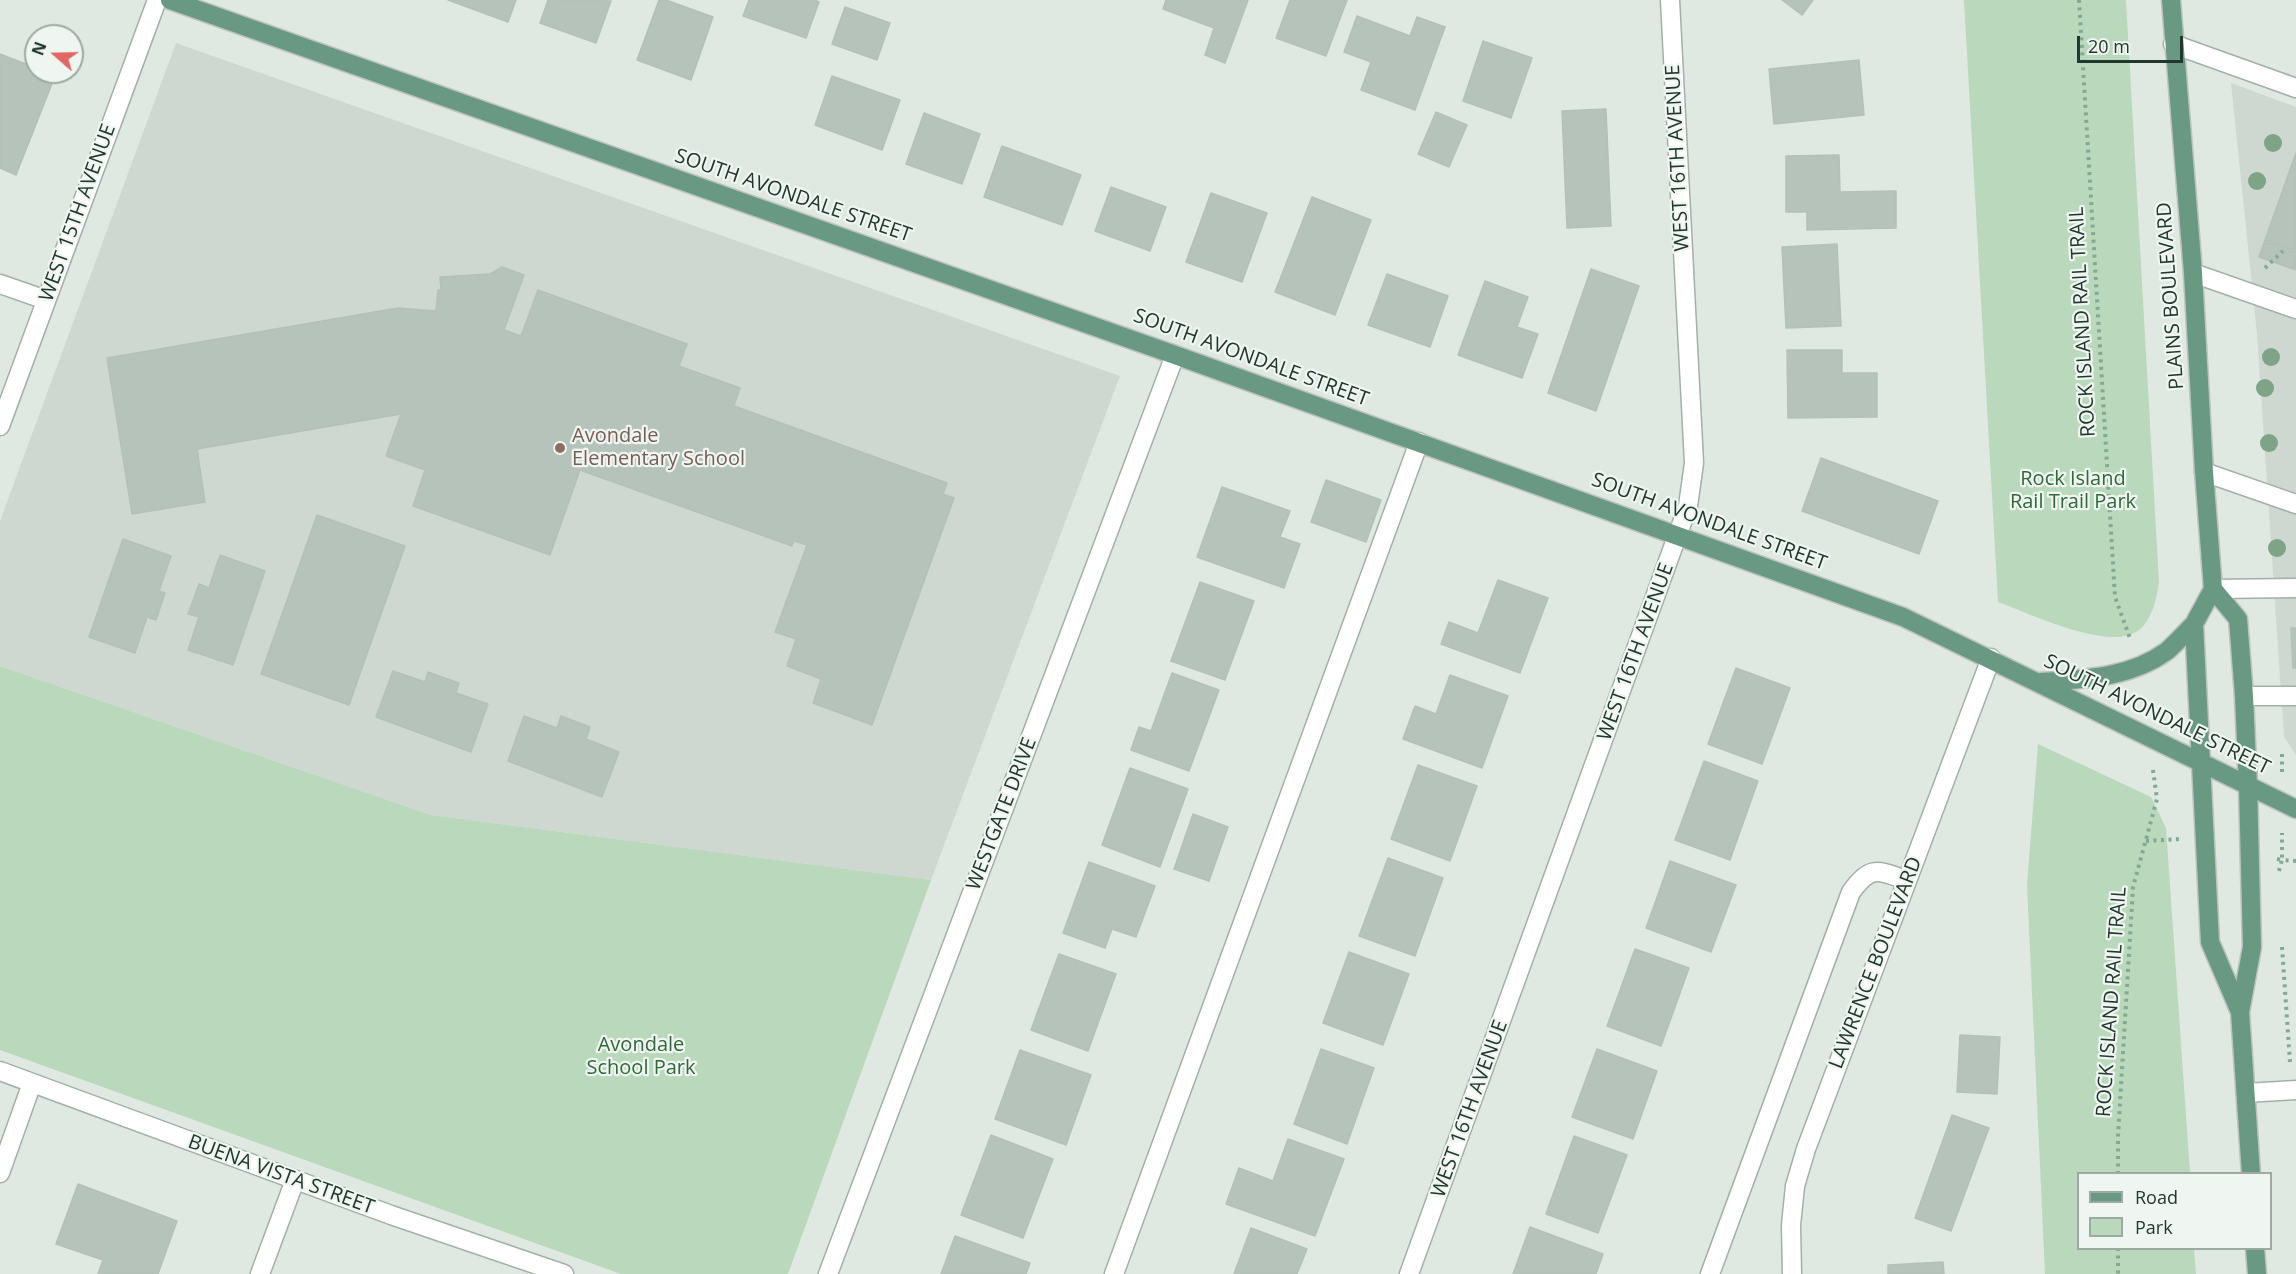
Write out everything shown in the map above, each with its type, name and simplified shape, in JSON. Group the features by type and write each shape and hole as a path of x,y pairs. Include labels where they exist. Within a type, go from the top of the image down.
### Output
{"main road":[{"name":"SOUTH AVONDALE STREET","path":"170,0 1175,355 1904,617 2296,809"},
{"name":"PLAINS BOULEVARD","path":"2171,0 2193,273 2213,589"},
{"path":"2039,682 2106,677 2136,668 2167,650 2194,624 2213,589 2238,619 2248,786 2252,947 2240,1012 2251,1172"},
{"path":"2194,624 2210,942 2240,1012"},
{"path":"2255,1250 2257,1274"}],"street":[{"name":"WEST 15TH AVENUE","path":"0,426 157,0"},
{"name":"WEST 16TH AVENUE","path":"1409,1274 1688,506 1694,463 1670,0"},
{"path":"2174,44 2296,88"},
{"path":"2193,273 2296,309"},
{"path":"0,284 46,300"},
{"name":"WESTGATE DRIVE","path":"828,1274 1175,355"},
{"path":"1114,1274 1419,442"},
{"path":"2204,472 2296,504"},
{"path":"2213,589 2296,588"},
{"name":"LAWRENCE BOULEVARD","path":"1792,1274 1791,1225 1795,1186 1806,1149 1991,658"},
{"path":"2244,696 2296,696"},
{"path":"1710,1274 1851,892 1863,876 1880,871 1906,880"},
{"name":"BUENA VISTA STREET","path":"0,1071 543,1271 564,1274"},
{"path":"0,1173 32,1083"},
{"path":"2246,1093 2296,1090"},
{"path":"260,1274 295,1180"}],"path":[{"name":"ROCK ISLAND RAIL TRAIL","path":"2079,0 2115,597 2131,639"},
{"path":"2260,273 2283,251"},
{"name":"ROCK ISLAND RAIL TRAIL","path":"2118,1172 2118,1136 2133,887 2157,799"},
{"path":"2146,841 2174,838"},
{"path":"2277,878 2282,860 2296,861"},
{"path":"2281,937 2290,1066"},
{"path":"2118,1250 2118,1274"}],"shaded area":[{"name":"Avondale Elementary School","path":"176,43 1120,376 931,880 431,815 0,666 0,521"},
{"path":"2231,83 2296,107 2296,755 2284,737 2257,334"}],"green space":[{"name":"Rock Island Rail Trail Park","path":"1964,0 2126,0 2159,583 2150,617 2146,623 2136,632 2123,636 2106,637 2087,634 2048,622 1998,602"},
{"name":"Avondale School Park","path":"0,666 431,815 931,880 788,1274 621,1274 0,1050"},
{"path":"2038,744 2151,797 2166,828 2190,1172 2077,1172 2077,1250 2194,1250 2196,1274 2045,1274 2027,885"}],"building":[{"path":"448,0 516,0 508,22"},
{"path":"548,0 611,1 596,43 540,23"},
{"path":"659,0 666,0 713,17 691,80 637,60"},
{"path":"749,0 815,0 819,2 806,38 743,16"},
{"path":"1166,0 1248,0 1225,63 1205,55 1214,28 1163,9"},
{"path":"1290,0 1347,0 1326,56 1276,38"},
{"path":"1782,0 1813,0 1802,15"},
{"path":"845,7 890,23 877,60 832,44"},
{"path":"1357,16 1410,36 1417,17 1445,27 1415,110 1361,90 1371,62 1344,52"},
{"path":"1483,41 1532,58 1511,118 1463,101"},
{"path":"0,54 24,63 24,84 52,84 16,175 0,168"},
{"path":"1859,60 1864,115 1774,124 1769,69"},
{"path":"832,76 900,100 882,150 815,125"},
{"path":"1606,109 1611,226 1567,228 1562,111"},
{"path":"1436,112 1467,125 1449,167 1418,154"},
{"path":"924,113 980,134 962,184 906,164"},
{"path":"1002,146 1081,175 1062,225 984,197"},
{"path":"2296,153 2296,251 2265,240"},
{"path":"1839,155 1840,192 1896,191 1896,228 1807,230 1807,212 1786,212 1786,156"},
{"path":"1111,187 1166,207 1150,251 1095,231"},
{"path":"1211,193 1267,213 1242,282 1186,262"},
{"path":"1312,197 1371,220 1335,315 1275,292"},
{"path":"2265,240 2296,251 2296,270 2259,257"},
{"path":"1837,244 1841,326 1786,328 1782,247"},
{"path":"502,267 524,275 504,330 521,336 538,290 687,344 679,366 740,388 734,406 947,483 943,494 954,498 872,725 813,703 821,679 787,666 796,639 775,632 807,545 794,541 792,546 580,470 550,555 413,506 425,470 386,456 401,414 197,449 205,502 132,514 107,358 398,308 436,311 438,290 441,290 440,277 490,274"},
{"path":"1591,269 1639,286 1596,411 1548,393"},
{"path":"1387,274 1448,296 1430,347 1368,325"},
{"path":"1485,281 1528,297 1517,327 1538,334 1522,378 1458,355"},
{"path":"1787,350 1842,350 1842,373 1877,373 1877,417 1788,418"},
{"path":"1821,458 1938,501 1919,554 1802,511"},
{"path":"1326,480 1381,500 1366,542 1311,522"},
{"path":"1222,487 1290,511 1280,537 1300,544 1284,588 1197,557"},
{"path":"317,515 405,546 349,705 261,674"},
{"path":"123,539 171,556 159,591 165,593 156,620 147,617 135,653 89,637"},
{"path":"220,555 265,571 233,665 188,650 199,617 188,614 199,584 209,588"},
{"path":"1498,580 1548,598 1520,673 1441,644 1449,622 1478,633"},
{"path":"1200,582 1254,601 1225,680 1171,661"},
{"path":"2291,628 2296,628 2296,668 2293,668"},
{"path":"1736,668 1790,688 1762,764 1708,744"},
{"path":"393,671 425,682 428,672 459,683 456,693 488,704 471,752 376,717"},
{"path":"1172,673 1219,690 1189,771 1131,750 1139,727 1151,731"},
{"path":"1450,675 1508,696 1482,768 1403,739 1415,706 1436,714"},
{"path":"524,716 557,728 561,716 590,727 586,739 619,752 602,797 508,761"},
{"path":"1704,761 1758,781 1730,860 1675,840"},
{"path":"1418,765 1477,786 1450,861 1391,839"},
{"path":"1130,768 1188,789 1160,867 1102,845"},
{"path":"1193,814 1228,827 1209,881 1174,869"},
{"path":"1388,858 1443,878 1415,956 1359,936"},
{"path":"1670,861 1736,885 1711,952 1646,928"},
{"path":"1089,862 1155,886 1136,937 1112,929 1105,948 1063,933"},
{"path":"1635,949 1689,968 1661,1046 1607,1026"},
{"path":"1349,952 1409,974 1383,1045 1323,1023"},
{"path":"1059,954 1116,974 1088,1051 1031,1030"},
{"path":"1960,1035 2000,1037 1997,1094 1957,1092"},
{"path":"1321,1049 1374,1068 1347,1144 1294,1124"},
{"path":"1597,1049 1657,1071 1633,1139 1572,1117"},
{"path":"1020,1050 1091,1075 1066,1145 995,1119"},
{"path":"1952,1115 1989,1128 1951,1231 1915,1218"},
{"path":"991,1135 1053,1159 1023,1238 961,1215"},
{"path":"1574,1136 1627,1155 1598,1233 1546,1214"},
{"path":"1288,1139 1344,1159 1315,1236 1226,1204 1239,1168 1273,1181"},
{"path":"78,1184 177,1221 158,1274 98,1274 103,1260 56,1244"},
{"path":"1530,1227 1603,1254 1596,1274 1513,1274"},
{"path":"1251,1228 1307,1249 1297,1274 1234,1274"},
{"path":"955,1236 1030,1263 1026,1274 941,1274"},
{"path":"1943,1262 1944,1274 1888,1274 1888,1265"}],"place":[{"name":"Avondale Elementary School","path":"560,448"}]}
